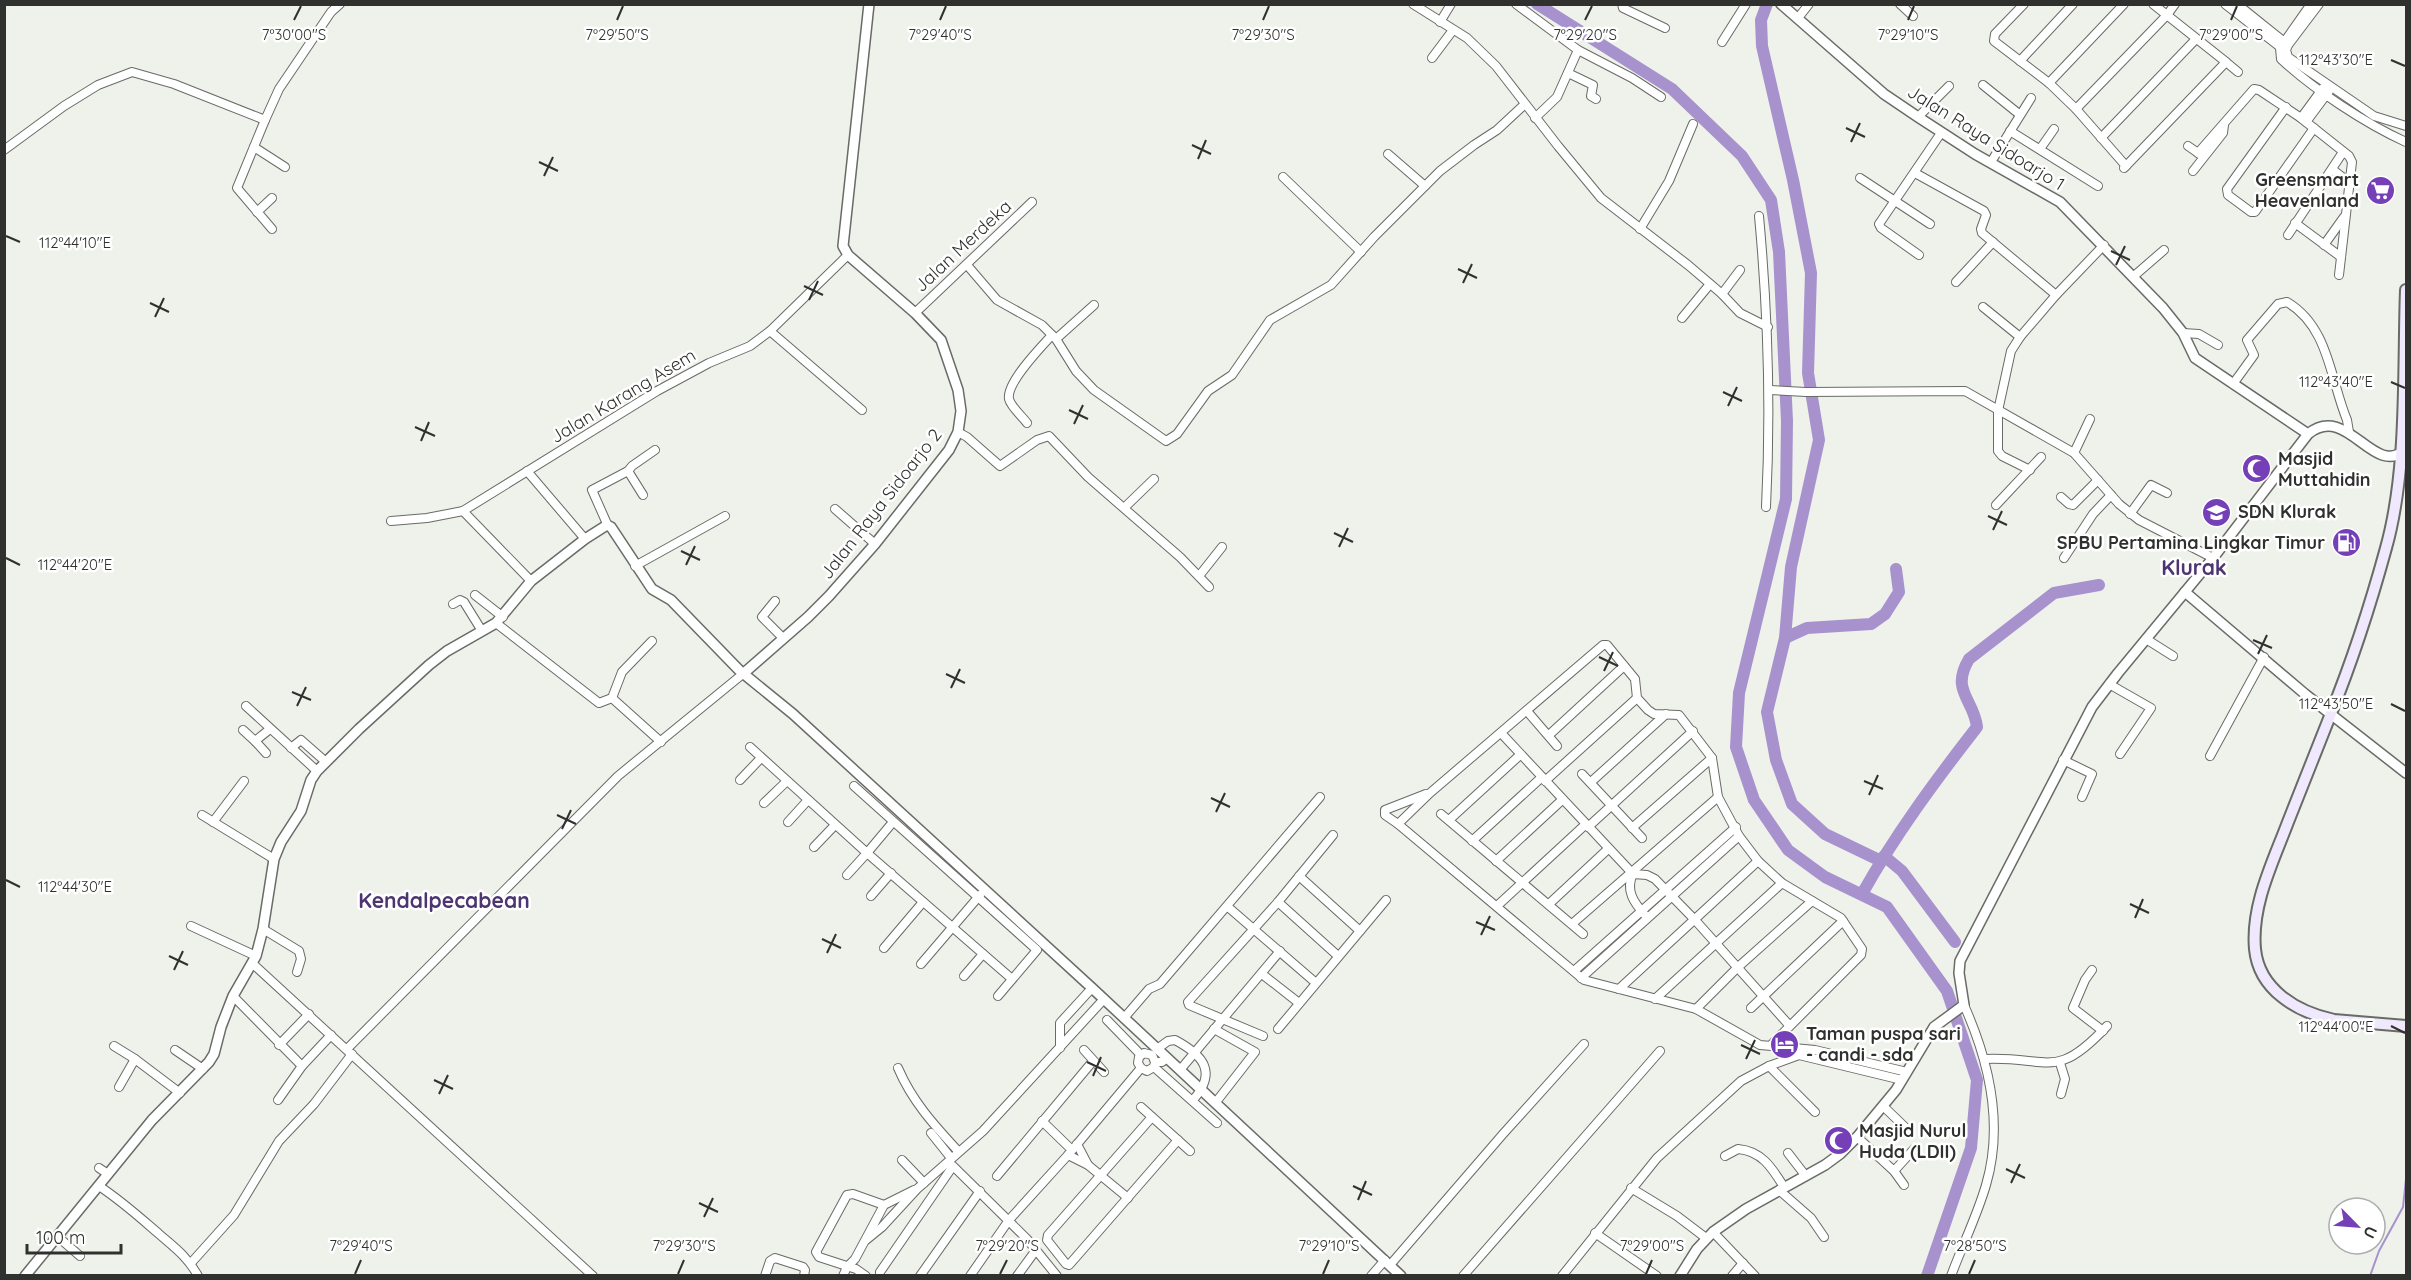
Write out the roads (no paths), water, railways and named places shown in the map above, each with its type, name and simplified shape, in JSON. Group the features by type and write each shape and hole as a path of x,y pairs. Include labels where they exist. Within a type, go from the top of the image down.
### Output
{"main road":[{"path":"2406,290 2404,458 2386,547 2332,713 2278,846 2262,894 2255,934 2256,957 2262,974 2269,986 2286,1000 2305,1010 2334,1020 2406,1026"}],"street":[{"path":"272,229 237,188 279,89 331,12 340,4"},
{"path":"848,255 844,250 843,240 869,4"},
{"path":"1413,4 1467,38 1496,66 1601,198 1710,284 1740,313 1768,327"},
{"path":"1440,22 1451,4"},
{"path":"1516,4 1578,50 1632,78 1661,97"},
{"path":"1622,4 1623,8 1665,28"},
{"path":"1722,42 1746,4"},
{"name":"Jalan Raya Sidoarjo 1","path":"1781,4 1858,72 1918,117 1941,133 2060,202 2134,276 2183,333 2195,358 2308,434"},
{"path":"1798,18 1809,4"},
{"path":"1900,4 1913,16"},
{"path":"2024,4 1993,38 2049,83 2076,109 2124,168 2226,62"},
{"path":"2020,61 2073,4"},
{"path":"2049,83 2124,4"},
{"path":"2153,4 2238,72"},
{"path":"2076,109 2175,4"},
{"path":"2225,4 2285,46"},
{"path":"2237,4 2285,46"},
{"path":"2311,4 2279,55 2282,60 2372,119 2384,130 2406,142"},
{"path":"2285,46 2319,4"},
{"path":"1432,58 1453,30"},
{"path":"2101,138 2196,39"},
{"path":"1536,118 1556,99 1578,50"},
{"path":"4,150 89,90 121,74 132,72 174,84 265,120"},
{"path":"1568,73 1593,85 1591,96 1596,99"},
{"path":"1983,85 2019,114"},
{"path":"1918,117 1949,86"},
{"path":"2193,171 2218,129 2254,89 2286,107 2352,160 2339,275"},
{"path":"2303,120 2326,89"},
{"path":"1991,162 2031,98"},
{"path":"967,264 997,300 1037,321 1054,337 1076,370 1094,390 1166,441 1177,434 1208,391 1232,375 1270,320 1331,285 1425,186 1459,156 1497,130 1525,104"},
{"path":"2286,107 2227,189 2228,195 2251,212 2255,212 2314,128"},
{"path":"2372,119 2403,125 2396,137"},
{"path":"2384,130 2386,121"},
{"path":"1640,229 1669,181 1693,124"},
{"path":"2040,149 2054,129"},
{"path":"2010,130 2098,186"},
{"path":"1919,255 1880,227 1880,223 1941,133"},
{"path":"2188,146 2201,155"},
{"path":"254,147 285,167"},
{"path":"2288,236 2343,152"},
{"path":"1388,154 1425,186"},
{"path":"2333,170 2350,183"},
{"path":"1915,172 1984,211 1986,215 1981,231 2056,295"},
{"path":"1283,177 1361,252"},
{"path":"1860,178 1930,224"},
{"path":"257,212 272,198"},
{"name":"Jalan Merdeka","path":"918,310 1032,202"},
{"path":"2324,245 2346,214"},
{"path":"1759,216 1772,390 1766,507"},
{"path":"2295,224 2341,257"},
{"path":"1956,282 1993,242"},
{"path":"2030,470 2002,456 1998,451 1998,411 2007,379 2008,358 2020,337 2104,245"},
{"path":"2134,276 2164,250"},
{"name":"Jalan Raya Sidoarjo 2","path":"744,673 818,607 875,544 962,435 956,378 941,340 918,310 848,255"},
{"name":"Jalan Karang Asem","path":"391,521 427,518 463,511 657,391 710,363 747,348 770,331 848,255"},
{"path":"1722,294 1740,270"},
{"path":"1682,318 1710,284"},
{"path":"2233,384 2254,355 2247,340 2278,304 2287,302 2318,332 2349,432"},
{"path":"1027,423 1010,402 1010,395 1022,370 1054,337 1094,305"},
{"path":"1983,307 2020,337"},
{"path":"770,331 862,410"},
{"path":"2183,333 2199,334 2218,345"},
{"path":"1772,390 1818,392 1959,389 1967,392 2074,453 2130,514 2213,558"},
{"path":"2074,453 2090,418"},
{"path":"1951,1275 1986,1185 1993,1115 1985,1059 1960,1008 1959,964 2092,707 2213,558 2308,434 2316,428 2328,425 2337,426 2349,432 2374,452 2404,458"},
{"path":"962,435 1000,466 1037,440 1049,436 1088,477 1125,507 1209,587"},
{"path":"655,450 628,471 595,488 592,492 608,526 612,527 649,586 667,597 744,673 793,714 981,893 1040,946 1092,988 1401,1275"},
{"path":"1996,505 2041,457"},
{"path":"527,471 585,539"},
{"path":"628,471 643,495"},
{"path":"1125,507 1154,479"},
{"path":"2061,497 2072,505 2098,480"},
{"path":"2130,514 2151,485 2167,493"},
{"path":"2064,558 2093,514 2111,495"},
{"path":"835,509 875,544"},
{"path":"463,511 531,581"},
{"path":"635,566 725,516"},
{"path":"24,1275 152,1120 203,1069 214,1054 233,996 254,960 263,928 274,859 281,842 301,811 316,771 429,665 447,651 499,620 531,581 585,539 608,526"},
{"path":"1199,576 1222,547"},
{"path":"2185,592 2306,694 2406,773"},
{"path":"475,595 499,620 596,702 602,703 612,698 622,672 652,641"},
{"path":"453,604 460,600 464,602 482,631"},
{"path":"775,601 762,617 783,638"},
{"path":"2146,639 2173,656"},
{"path":"1398,824 1430,793 1603,645 1607,645 1635,679 1637,698 1651,713 1679,715 1712,758 1718,797 1739,836 1758,861 1782,883 1843,921 1862,949 1862,954 1770,1046"},
{"path":"2210,756 2264,657"},
{"path":"1549,735 1624,666"},
{"path":"191,1263 234,1215 279,1141 314,1104 349,1051 618,776 744,673"},
{"path":"2109,684 2151,708 2120,754"},
{"path":"612,698 661,742"},
{"path":"1472,841 1637,698"},
{"path":"246,706 316,771"},
{"path":"1527,711 1557,746"},
{"path":"1591,782 1666,714"},
{"path":"255,741 270,729"},
{"path":"243,730 266,753"},
{"path":"1497,906 1521,882 1612,807 1693,731"},
{"path":"1501,733 1632,873 1651,876 1669,893 1789,1026"},
{"path":"291,748 301,740 326,762"},
{"path":"750,747 835,825 1012,979"},
{"path":"1521,755 1445,817 1583,934"},
{"path":"740,780 761,758"},
{"path":"1632,828 1712,758"},
{"path":"2063,760 2092,774 2082,797"},
{"path":"1582,774 1642,838"},
{"path":"213,822 244,781"},
{"path":"764,803 787,781"},
{"path":"854,786 893,822 981,893"},
{"path":"1430,793 1386,809 1385,815 1581,978 1696,1009 1756,1044 1790,1049 1803,1055 1904,1076"},
{"path":"1124,1018 1149,989 1160,984 1320,797"},
{"path":"1572,924 1718,797"},
{"path":"788,822 808,800"},
{"path":"1496,861 1562,800"},
{"path":"202,815 274,859"},
{"path":"847,875 893,822"},
{"path":"814,848 835,825"},
{"path":"1581,978 1648,919 1669,893 1736,827"},
{"path":"1216,1102 1255,1051 1188,1003 1255,929 1333,835"},
{"path":"1574,971 1642,912 1739,836"},
{"path":"1548,904 1608,849"},
{"path":"1619,989 1758,861"},
{"path":"871,896 891,873"},
{"path":"1632,873 1631,897 1648,919"},
{"path":"1299,876 1360,931"},
{"path":"1655,999 1782,883"},
{"path":"921,964 981,893"},
{"path":"1278,1029 1386,900"},
{"path":"1696,1009 1737,968 1812,901"},
{"path":"884,948 923,902"},
{"path":"1278,902 1338,956"},
{"path":"1228,907 1316,982"},
{"path":"1751,1008 1843,921"},
{"path":"191,926 254,960 331,1035 593,1275"},
{"path":"263,928 299,951 301,959 297,972"},
{"path":"998,996 1040,946"},
{"path":"1180,1070 1280,951"},
{"path":"964,976 983,954"},
{"path":"1985,1059 2004,1058 2056,1063 2083,1051 2105,1028 2073,1007 2092,970"},
{"path":"1262,974 1299,1003"},
{"path":"1060,1048 1060,1023 1092,988"},
{"path":"233,996 302,1066"},
{"path":"843,1275 855,1259 884,1205 916,1189 984,1131 1104,999"},
{"path":"1680,1275 1709,1235 1746,1209 1833,1159 1857,1137 1904,1076 1929,1034 1940,1022 1960,1008"},
{"path":"279,1045 309,1014"},
{"path":"1107,1020 1143,1054 1152,1055 1154,1065 1216,1123"},
{"path":"1219,1024 1263,1036"},
{"path":"278,1100 302,1066 331,1035"},
{"path":"1167,1058 1147,1071 1138,1063 1146,1045 1168,1041 1175,1040 1195,1053 1207,1070 1202,1090 1193,1100"},
{"path":"1371,1275 1388,1263 1584,1044"},
{"path":"114,1046 180,1093"},
{"path":"1562,1275 1657,1158 1728,1091 1769,1066 1790,1049"},
{"path":"175,1050 203,1069"},
{"path":"1084,1050 1104,1072"},
{"path":"1463,1275 1660,1051"},
{"path":"119,1087 135,1059"},
{"path":"997,1176 1093,1061"},
{"path":"2056,1063 2065,1079 2061,1094"},
{"path":"1769,1066 1815,1112"},
{"path":"898,1068 911,1095 927,1117 958,1151"},
{"path":"970,1275 1013,1216 1141,1068"},
{"path":"1883,1106 1910,1131"},
{"path":"1141,1107 1190,1151"},
{"path":"1152,1117 1047,1238 1066,1264 1069,1265 1178,1140"},
{"path":"1042,1121 1088,1165 1128,1198"},
{"path":"931,1133 951,1158"},
{"path":"1857,1137 1894,1171 1904,1185"},
{"path":"1073,1149 1088,1165"},
{"path":"1725,1156 1738,1149 1757,1154 1766,1160 1781,1188 1811,1218 1824,1237"},
{"path":"1894,1171 1914,1149"},
{"path":"1788,1153 1805,1175"},
{"path":"902,1160 924,1183"},
{"path":"880,1275 951,1167 955,1167 980,1191 1013,1216 1036,1250 1057,1275"},
{"path":"99,1168 108,1174"},
{"path":"99,1186 128,1205 178,1249 198,1275"},
{"path":"1631,1188 1709,1235 1755,1275"},
{"path":"866,1240 882,1227 916,1189"},
{"path":"920,1275 980,1191"},
{"path":"866,1275 819,1257 816,1252 847,1195 853,1194 884,1205"},
{"path":"1595,1233 1657,1275"},
{"path":"57,1236 80,1256"},
{"path":"1017,1275 1036,1250"},
{"path":"765,1275 770,1261 775,1258 802,1267 805,1270 804,1275"},
{"path":"855,1259 855,1272"},
{"path":"1732,1275 1743,1263"}],"waterway":[{"path":"1537,4 1672,89 1742,156 1771,200 1779,252 1787,421 1786,499 1739,693 1736,747 1754,800 1788,850 1825,877 1887,907 1947,991 1977,1080 1971,1148 1927,1276"},
{"path":"1767,4 1761,20 1762,46 1793,180 1811,273 1808,373 1819,440 1791,567 1785,638 1767,712 1776,760 1792,804 1825,834 1881,861"},
{"path":"1785,638 1807,628 1871,624 1885,614 1899,592 1896,569"},
{"path":"1862,894 1916,809 1977,727 1962,687 1964,670 1969,659 2054,593 2099,585"},
{"path":"1884,856 1902,871 1955,942"},
{"path":"2370,1276 2379,1251 2403,1207 2406,1179"}],"place":[{"name":"Greensmart Heavenland","path":"2380,190"},
{"name":"Masjid Muttahidin","path":"2257,469"},
{"name":"SDN Klurak","path":"2217,512"},
{"name":"SPBU Pertamina Lingkar Timur","path":"2346,543"},
{"name":"Taman puspa sari - candi - sda","path":"1785,1044"},
{"name":"Masjid Nurul Huda (LDII)","path":"1838,1141"}],"district":[{"name":"Klurak","path":"2194,568"},
{"name":"Kendalpecabean","path":"444,901"}]}
